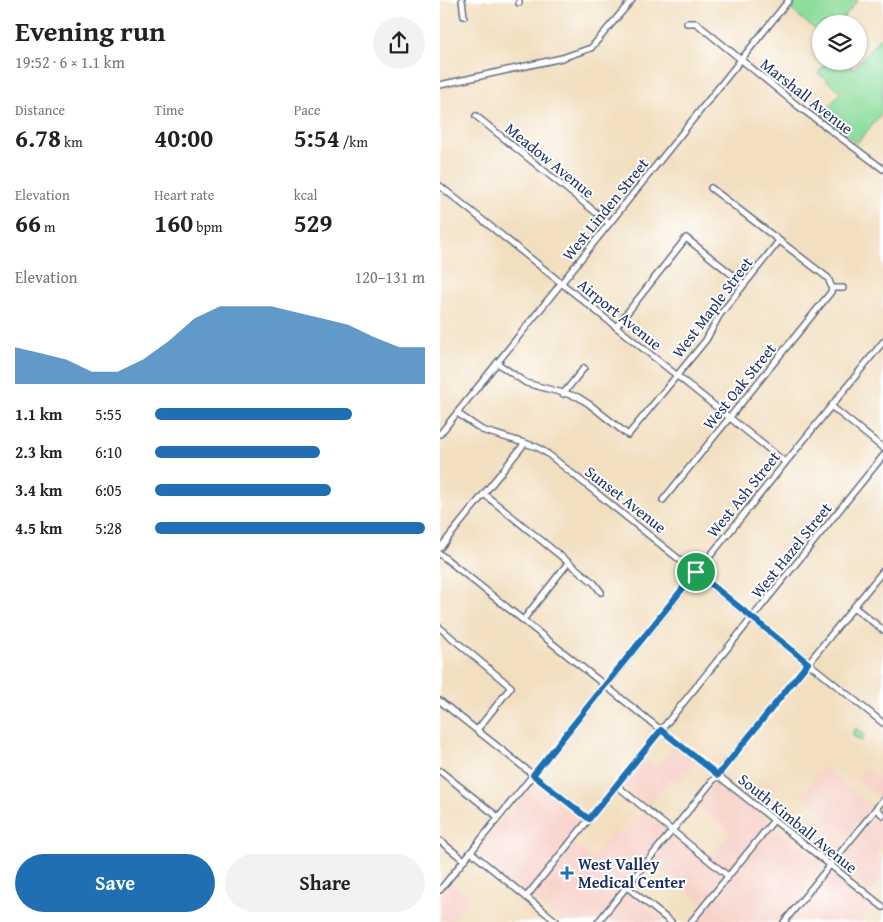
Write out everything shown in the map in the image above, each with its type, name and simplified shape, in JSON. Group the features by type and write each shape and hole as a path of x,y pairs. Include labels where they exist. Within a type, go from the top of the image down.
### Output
{"street":[{"path":"462,0 464,16"},
{"name":"West Linden Street","path":"440,434 789,0"},
{"path":"440,84 562,58 590,48 629,1"},
{"name":"Marshall Avenue","path":"686,23 696,23 798,106 882,166"},
{"name":"Meadow Avenue","path":"476,116 609,223"},
{"name":"Airport Avenue","path":"440,186 785,462"},
{"path":"711,188 828,278 832,288 843,288"},
{"path":"616,327 686,238 744,284"},
{"name":"West Maple Street","path":"563,394 578,397 628,435 706,340 719,316 779,241"},
{"name":"West Oak Street","path":"664,500 831,292 832,288"},
{"name":"West Ash Street","path":"440,890 883,342"},
{"path":"497,363 526,383 563,394 584,368"},
{"path":"831,406 883,448"},
{"name":"Sunset Avenue","path":"457,413 482,430 525,443 548,454 883,723"},
{"path":"440,548 525,443"},
{"name":"West Hazel Street","path":"526,897 883,456"},
{"path":"484,494 568,563 600,592"},
{"name":"South Kimball Avenue","path":"440,554 883,907"},
{"path":"523,620 568,563"},
{"path":"598,922 883,570"},
{"path":"854,607 883,630"},
{"path":"440,628 511,687 477,730"},
{"path":"440,700 589,819"},
{"path":"440,771 498,818"},
{"path":"616,785 728,876"},
{"path":"784,922 883,800"},
{"path":"876,809 883,815"},
{"path":"691,922 774,820"},
{"path":"440,841 464,860"},
{"path":"471,852 557,922"},
{"path":"627,886 671,922"}],"shaded area":[{"path":"675,745 695,761 678,783 671,778 648,806 622,785 644,757 657,767"},
{"path":"824,767 872,806 829,860 807,842 827,816 801,795"},
{"path":"866,768 883,781 883,791 879,797 856,779"},
{"name":"West Valley Medical Center","path":"534,780 585,820 569,840 592,858 616,830 624,836 644,812 668,831 622,887 666,922 562,922 475,852"},
{"path":"718,780 769,821 703,902 651,861 673,835 707,862 730,833 697,806"},
{"path":"877,814 883,819 883,844 875,854 883,861 883,877 871,892 836,864"},
{"path":"774,825 825,866 780,922 695,922"},
{"path":"831,870 874,905 860,922 842,922 836,918 832,922 789,922"},
{"path":"451,882 470,898 451,922 447,922 440,916 440,896"}],"green space":[{"path":"798,0 858,0 846,15 812,15 812,27 790,9"},
{"path":"883,34 883,112 857,143 821,116 841,92 818,73 820,70 867,70 867,53"},
{"path":"856,728 864,735 861,741 852,735"}],"place":[{"name":"West Valley Medical Center","path":"567,873"}],"route":[{"path":"696,572 808,663 718,775 661,730 589,819 533,775 696,572"}]}
